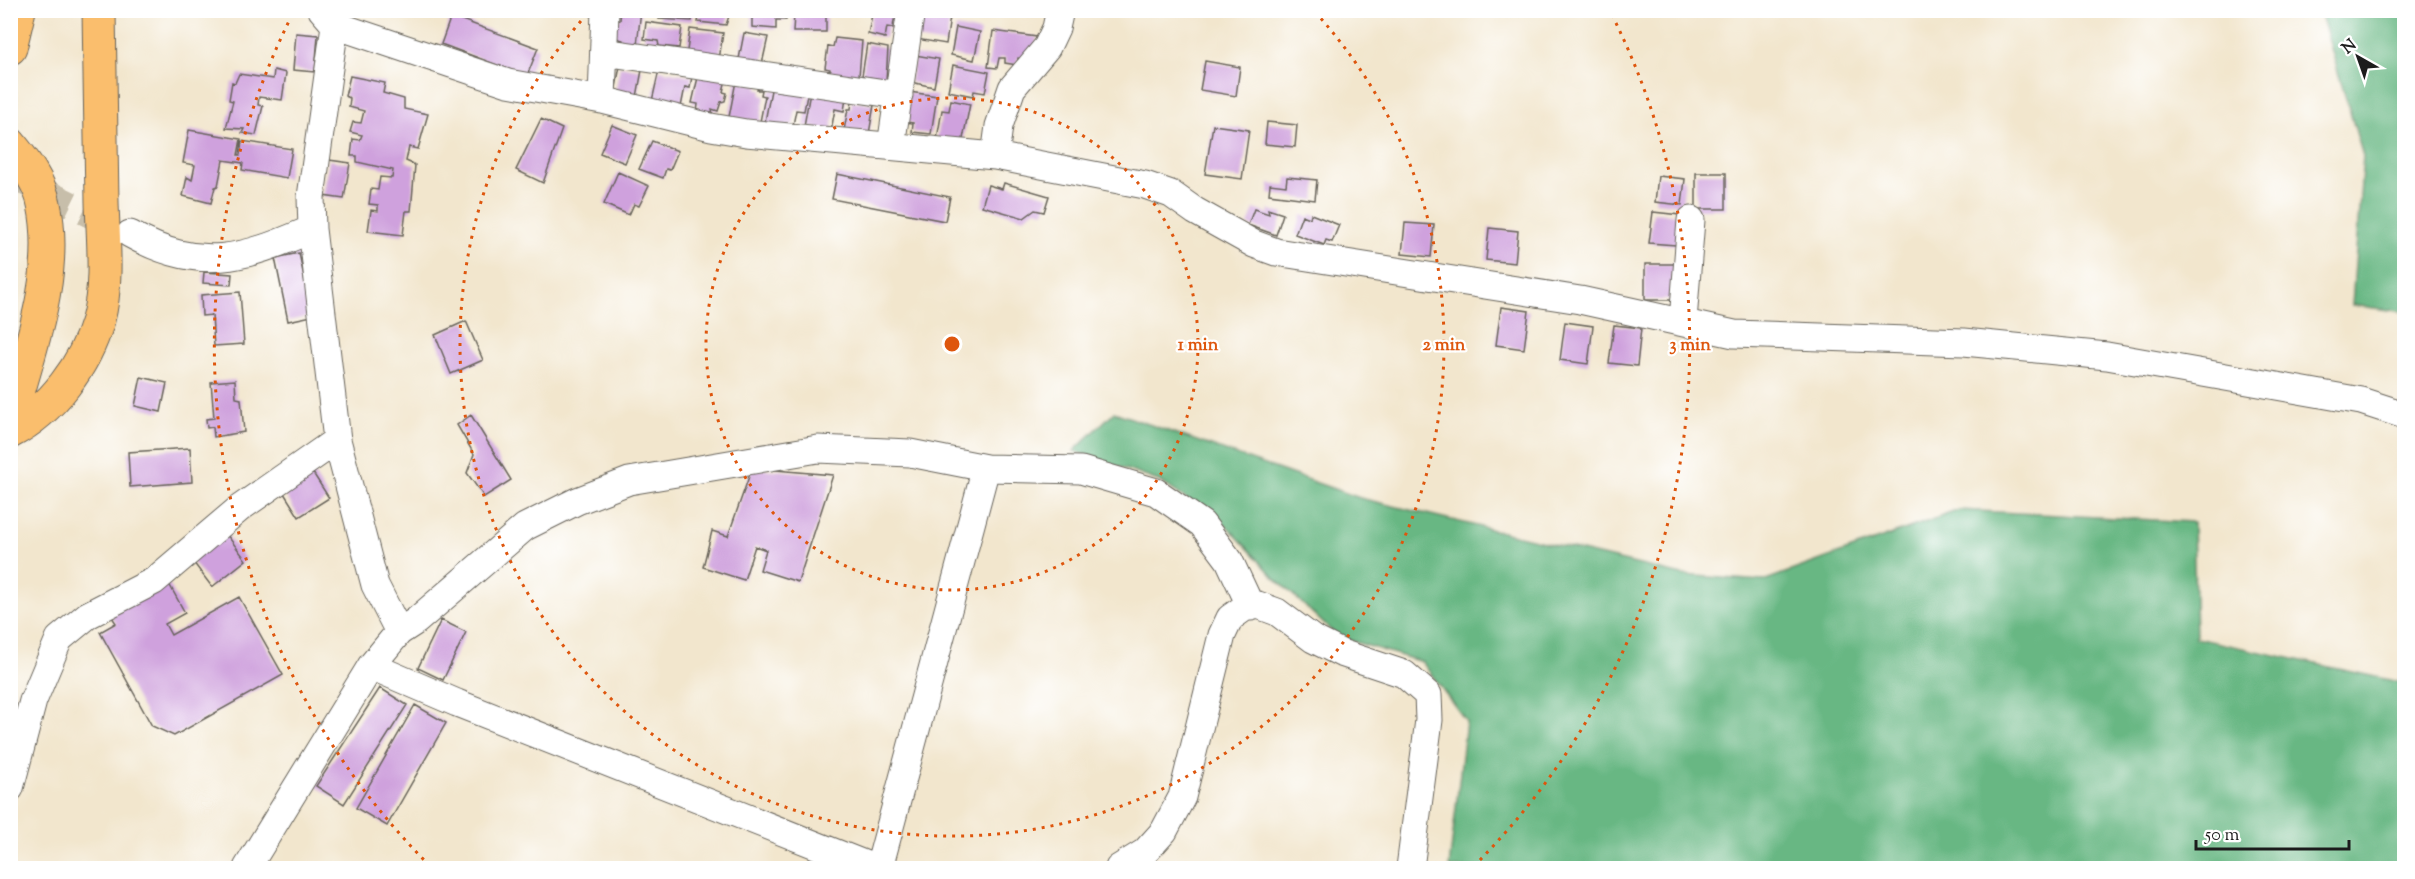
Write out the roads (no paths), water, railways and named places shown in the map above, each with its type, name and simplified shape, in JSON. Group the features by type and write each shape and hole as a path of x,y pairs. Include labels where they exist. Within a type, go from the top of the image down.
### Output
{"highway":[{"path":"10,48 19,10"},
{"path":"10,432 45,407 68,382 98,320 102,295 99,10"},
{"path":"10,420 42,303 49,240 44,201 18,154"}],"street":[{"path":"602,100 604,10"},
{"path":"891,146 912,10"},
{"path":"995,156 999,126 1012,88 1047,47 1056,28 1060,10"},
{"path":"399,632 375,585 337,440 312,229 310,197 329,18 508,82 602,100 734,131 995,156 1144,185 1172,194 1195,212 1254,244 1276,252 1580,300 1734,334 1941,340 2107,356 2361,401 2404,414"},
{"path":"604,52 899,94"},
{"path":"1683,321 1691,220"},
{"path":"130,234 155,248 182,255 212,257 243,256 312,229"},
{"path":"10,788 33,701 59,639 88,615 154,581 240,508 337,440"},
{"path":"247,868 371,666 399,632 416,621 525,527 577,501 629,481 818,449 910,453 986,468 1081,470 1155,492 1202,524 1229,560 1251,607"},
{"path":"879,868 986,468"},
{"path":"1119,868 1145,852 1158,838 1182,797 1222,635 1230,618 1244,608 1258,605 1277,612 1313,639 1341,653 1404,674 1428,695 1429,720 1410,868"},
{"path":"371,666 457,703 874,868"}],"tunnel":[{"path":"10,175 118,228"}]}
